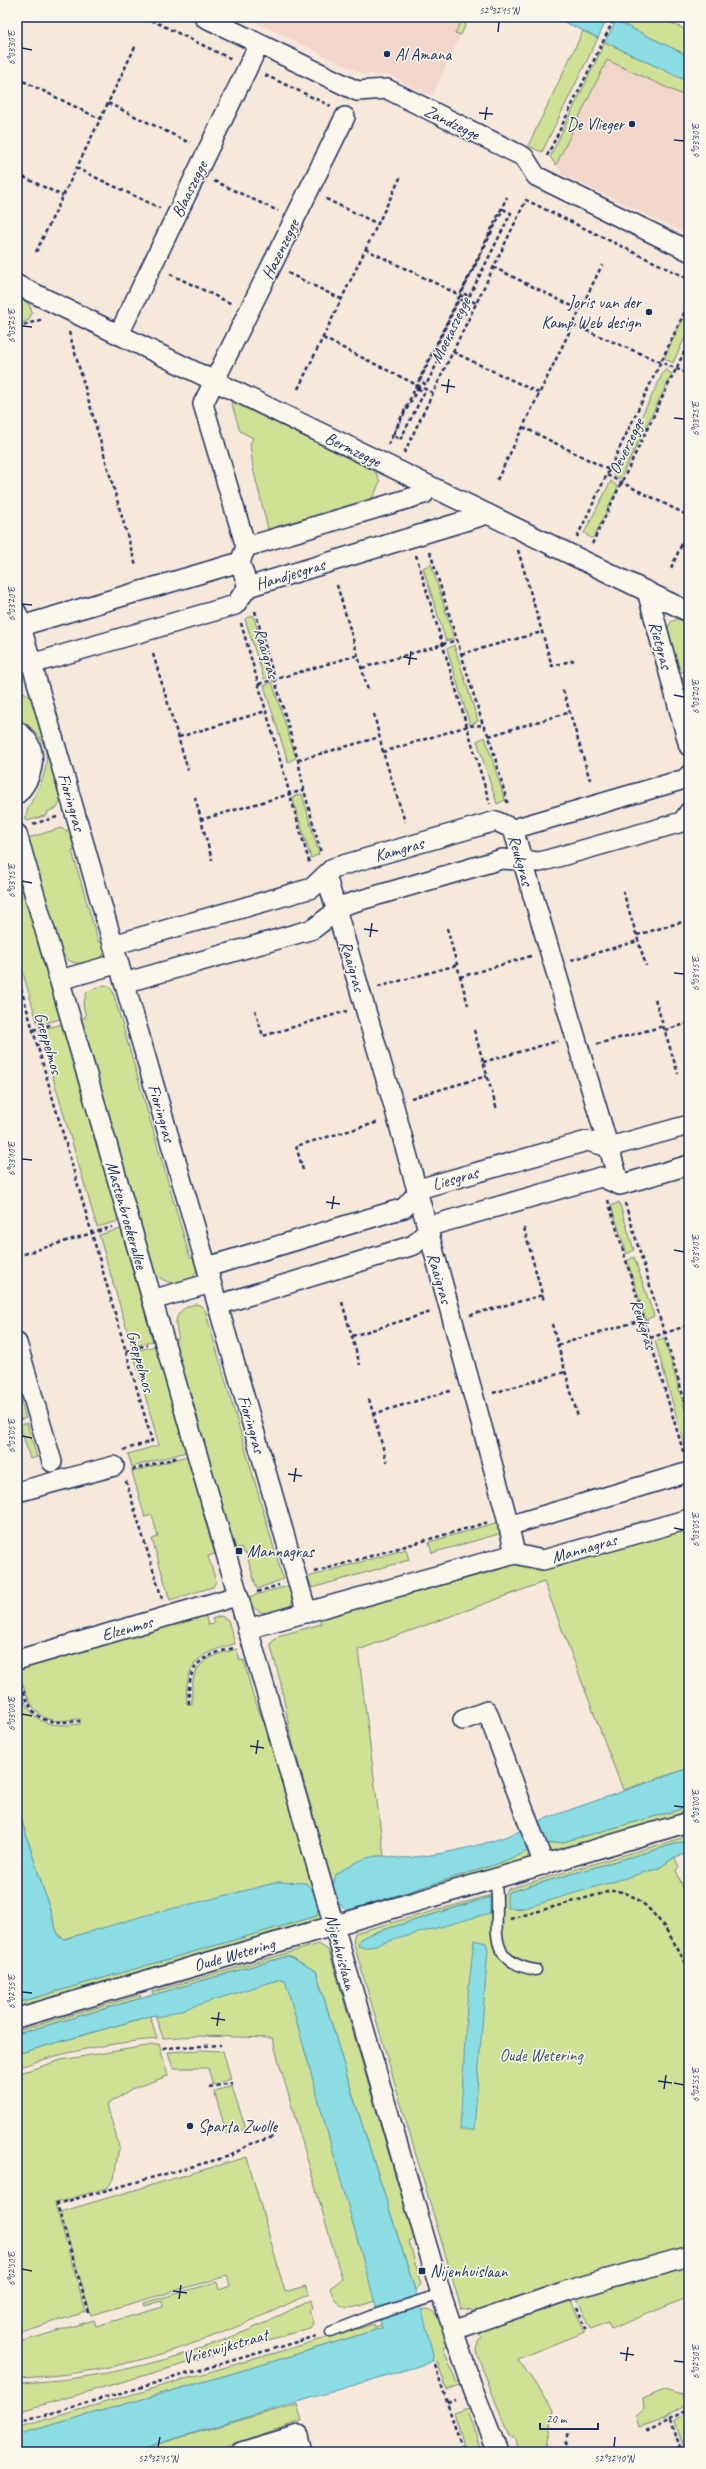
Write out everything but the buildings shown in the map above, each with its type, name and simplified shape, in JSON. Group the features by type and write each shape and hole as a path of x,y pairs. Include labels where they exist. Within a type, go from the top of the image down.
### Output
{"main road":[{"path":"17,733 28,745 32,757 28,776 17,792"}],"street":[{"name":"Zandzegge","path":"204,17 357,91 387,89 524,157 536,176"},
{"name":"Blaaszegge","path":"120,334 259,44"},
{"name":"Hazenzegge","path":"214,381 345,117"},
{"path":"536,176 689,251"},
{"name":"Bermzegge","path":"17,285 689,612"},
{"path":"214,381 203,404 243,554 248,587"},
{"name":"Handjesgras","path":"19,620 243,554 424,494 428,485"},
{"name":"Handjesgras","path":"236,605 248,587 488,514"},
{"name":"Rietgras","path":"647,591 689,746"},
{"path":"32,664 236,605"},
{"name":"Fioringras","path":"19,620 307,1613"},
{"path":"496,821 512,829 688,782"},
{"path":"124,983 313,929 344,905 502,859 540,862 682,822 689,812"},
{"name":"Kamgras","path":"113,945 312,888 333,868 496,821"},
{"name":"Reukgras","path":"512,829 620,1185"},
{"name":"Mastenbroekerallee","path":"24,830 60,980 237,1596"},
{"name":"Raaigras","path":"321,880 336,910 395,1110 416,1194 451,1313 515,1554"},
{"path":"60,980 119,963"},
{"path":"609,1148 689,1125"},
{"name":"Liesgras","path":"152,1300 209,1275 404,1208 422,1188 587,1141 609,1148"},
{"path":"218,1305 414,1245 433,1225 601,1176 620,1185 689,1165"},
{"path":"17,1343 52,1462"},
{"path":"17,1492 122,1467"},
{"path":"507,1521 689,1471"},
{"name":"Mannagras","path":"249,1636 307,1613 515,1554 543,1560 689,1518"},
{"name":"Elzenmos","path":"17,1660 237,1596"},
{"name":"Nijenhuislaan","path":"237,1596 441,2294 473,2389 498,2452"},
{"path":"463,1720 487,1710 544,1865"},
{"name":"Oude Wetering","path":"17,2018 331,1917 497,1887 544,1865 689,1822"},
{"path":"453,2330 569,2290 689,2256"},
{"path":"242,2452 298,2435 302,2452"}],"lane":[{"path":"497,1887 497,1944 502,1953 516,1965 536,1970"},
{"path":"331,2332 372,2316 441,2294"}],"path":[{"path":"536,176 615,17"},
{"path":"36,252 136,45"},
{"path":"17,78 100,119"},
{"path":"108,103 207,152"},
{"path":"76,168 176,216"},
{"path":"197,173 294,219"},
{"path":"17,174 63,196"},
{"path":"298,389 401,176"},
{"path":"308,191 378,224"},
{"path":"462,295 507,197"},
{"name":"Moeraszegge","path":"388,466 433,393 526,200 689,279"},
{"path":"388,466 417,385 503,209 510,212 471,296 462,295"},
{"path":"366,250 476,303"},
{"path":"272,264 342,299"},
{"path":"153,265 248,313"},
{"path":"497,480 602,265"},
{"path":"494,267 580,310"},
{"path":"458,301 467,305 426,385 420,380 458,301"},
{"path":"577,557 609,470 689,303"},
{"path":"572,325 689,374"},
{"path":"68,328 136,566"},
{"path":"322,338 433,393"},
{"name":"Oeverzegge","path":"577,557 622,483 689,342"},
{"path":"453,352 539,394"},
{"path":"416,389 424,393 400,440 393,436 416,389"},
{"path":"523,427 609,470"},
{"path":"607,475 689,516"},
{"path":"511,525 552,666 574,660"},
{"path":"671,568 689,530"},
{"path":"417,536 443,644 496,821"},
{"name":"Reukgras","path":"417,536 461,654 482,725 489,736 512,829"},
{"path":"682,546 689,549"},
{"path":"337,585 368,690"},
{"name":"Raaigras","path":"248,587 298,760 321,880"},
{"path":"236,605 289,794 321,880"},
{"path":"461,654 542,632"},
{"path":"362,668 456,640"},
{"path":"153,654 188,770"},
{"path":"258,684 358,655"},
{"path":"564,690 590,780"},
{"path":"179,737 266,710"},
{"path":"489,736 570,712"},
{"path":"374,714 383,752 405,822"},
{"path":"383,752 468,726 482,725"},
{"path":"298,760 380,737"},
{"path":"200,820 304,790"},
{"path":"195,797 212,860"},
{"path":"24,830 74,811"},
{"path":"624,891 646,966"},
{"path":"637,935 689,920"},
{"path":"447,928 468,1005"},
{"path":"460,977 638,941"},
{"path":"255,1010 263,1036 457,965"},
{"name":"Greppelmos","path":"17,976 152,1441 122,1467"},
{"path":"656,999 678,1074"},
{"path":"665,1030 689,1023"},
{"path":"483,1062 664,1026"},
{"path":"474,1030 497,1110"},
{"path":"303,1170 296,1146 487,1076"},
{"name":"Reukgras","path":"601,1176 642,1320 650,1338 689,1471"},
{"path":"620,1185 689,1415"},
{"path":"17,1256 129,1222"},
{"path":"524,1228 544,1301"},
{"path":"352,1336 451,1313 543,1295"},
{"path":"342,1302 360,1365"},
{"path":"558,1345 642,1320"},
{"path":"552,1324 578,1417"},
{"path":"650,1338 664,1332 689,1325"},
{"path":"373,1414 565,1372"},
{"path":"369,1399 387,1462"},
{"path":"167,1617 122,1467 195,1452"},
{"path":"237,1596 290,1582 297,1577 507,1521"},
{"path":"189,1704 189,1680 199,1662 210,1654 249,1636"},
{"path":"17,1676 28,1704 38,1717 56,1723 80,1721"},
{"path":"498,1915 515,1919 611,1891 619,1891 646,1907 663,1924 678,1948 689,1972"},
{"path":"163,2048 221,2045"},
{"path":"209,2087 232,2083"},
{"path":"89,2313 57,2204 230,2156 250,2144 273,2137"},
{"path":"569,2290 587,2331"},
{"name":"Vrieswijkstraat","path":"17,2423 331,2332"},
{"path":"435,2364 463,2452"},
{"path":"646,2430 689,2408"},
{"path":"671,2418 681,2452"},
{"path":"564,2452 568,2432"}],"shaded area":[{"name":"Al Amana","path":"245,17 469,17 432,96 389,75 376,76 370,73 368,76 363,74"},
{"name":"De Vlieger","path":"607,60 689,82 689,235 562,174 556,165"}],"green space":[{"path":"463,17 469,17 461,35 455,33"},
{"path":"617,17 657,17 689,31 689,56 616,21"},
{"path":"583,31 598,38 542,152 528,146"},
{"path":"605,42 689,82 689,98 607,60 556,165 550,157"},
{"path":"17,297 29,304 32,312 29,320 17,325"},
{"path":"689,306 689,329 673,363 664,358"},
{"path":"665,369 672,374 620,479 613,474"},
{"path":"231,401 375,471 380,481 374,496 368,500 268,529 253,468 250,444 253,438 240,431"},
{"path":"611,481 618,487 594,537 591,538 584,533"},
{"path":"431,564 454,638 446,641 423,568"},
{"path":"253,615 272,675 264,679 245,619"},
{"path":"677,619 689,622 689,670 672,675 663,636 671,622"},
{"path":"454,645 478,721 470,725 447,649"},
{"path":"689,677 689,730 674,681"},
{"path":"272,682 296,758 288,762 264,686"},
{"path":"23,692 31,697 61,801 57,808 47,812 48,815 27,821 26,814 43,778 46,763 45,748 36,733 17,718 17,694"},
{"path":"485,737 505,800 497,804 477,741"},
{"path":"302,794 319,854 311,858 292,797"},
{"path":"61,828 66,831 71,828 77,850 72,851 98,941 103,941 105,951 102,958 89,962 72,962 64,955 60,948 28,838"},
{"path":"17,870 60,1019 38,1025 17,952"},
{"path":"104,985 109,986 113,992 190,1258 195,1258 197,1267 195,1275 182,1283 165,1281 158,1276 152,1268 80,1019 86,1017 83,1005 87,992"},
{"path":"62,1024 119,1221 97,1227 39,1030"},
{"path":"619,1202 634,1250 627,1254 611,1206"},
{"path":"121,1229 153,1341 132,1347 99,1235"},
{"path":"634,1257 654,1316 646,1320 627,1261"},
{"path":"195,1304 200,1305 205,1310 283,1579 257,1589 246,1553 244,1553 241,1547 234,1549 173,1340 179,1338 176,1326 177,1316 183,1309"},
{"path":"664,1338 689,1423 689,1460 655,1341"},
{"path":"155,1346 186,1452 132,1467 128,1454 159,1445 133,1352"},
{"path":"17,1388 26,1418 19,1420"},
{"path":"27,1423 37,1457 30,1459 20,1425"},
{"path":"187,1456 215,1554 208,1556 216,1581 213,1587 170,1600 152,1539 158,1537 152,1515 145,1517 132,1472"},
{"path":"499,1522 502,1533 432,1553 429,1542"},
{"path":"689,1526 689,1768 623,1790 544,1582 358,1650 384,1857 377,1856 333,1886 290,1733 281,1684 271,1643 278,1636 321,1624 319,1618 515,1561"},
{"path":"406,1549 409,1560 312,1588 308,1577"},
{"path":"291,1585 294,1600 288,1610 269,1613 259,1611 251,1604 248,1597"},
{"path":"205,1614 208,1625 214,1624 212,1619 221,1616 228,1620 235,1644 211,1651 196,1662 191,1669 188,1679 187,1704 192,1704 193,1680 200,1665 214,1656 237,1649 240,1661 244,1660 252,1693 273,1745 316,1891 279,1882 63,1939 57,1932 17,1806 17,1683 27,1706 38,1719 46,1723 66,1725 80,1724 80,1719 55,1721 45,1718 33,1707 29,1700 18,1668"},
{"path":"689,1807 689,1815 554,1854 545,1844 563,1842"},
{"path":"689,1831 689,1833 510,1885 512,1882"},
{"name":"Oude Wetering","path":"689,1836 689,1840 509,1892 513,1909 522,1908 659,1868 675,1857 679,1868 676,1870 689,1903 689,2249 473,2312 472,2310 461,2308 353,1941 355,1933 491,1895 493,1898 504,1895 508,1889","holes":["489,1897 491,1899 370,1934"]},
{"path":"529,1849 527,1862 348,1914 346,1911 497,1864"},
{"path":"486,1890 488,1892 349,1931"},
{"path":"321,1907 322,1913 320,1920 17,2010 17,2003 317,1916 318,1908"},
{"path":"312,1940 316,1942 152,1990 151,1987"},
{"path":"319,1944 328,1950 331,1957 414,2239 409,2241 421,2285 415,2290 353,2096 316,1971 288,1956 153,1995 152,1992"},
{"path":"281,1979 286,1982 375,2301 360,2306 348,2308 338,2303 330,2288 342,2279 272,2038 198,2036 163,2038 155,2015"},
{"path":"139,1990 140,1993 17,2029 17,2025"},
{"path":"140,1995 141,1998 17,2034 17,2031"},
{"path":"150,2016 157,2039 86,2049 51,2057 17,2068 17,2054"},
{"path":"159,2044 168,2076 131,2089 107,2105 119,2146 114,2179 107,2188 55,2203 86,2312 17,2333 17,2074 61,2060"},
{"path":"200,2050 223,2051 231,2079 213,2085 208,2068 173,2068 168,2052"},
{"path":"233,2086 232,2087 246,2129 227,2134 214,2091"},
{"path":"247,2157 285,2292 306,2286 309,2294 238,2326 167,2352 94,2370 17,2378 17,2343 94,2320 96,2326 163,2307 162,2301 145,2306 144,2303 217,2282 219,2290 230,2286 227,2276 91,2315 60,2212"},
{"path":"689,2263 689,2297 611,2329 608,2322 591,2329 576,2296"},
{"path":"570,2298 585,2332 518,2359 554,2411 545,2450 518,2450 514,2437 510,2439 477,2354 478,2341 481,2337 478,2333 525,2311"},
{"path":"311,2300 313,2309 309,2310 313,2324 310,2328 17,2412 17,2383 77,2378 107,2373 136,2367 194,2351 251,2329"},
{"path":"425,2309 435,2313 441,2322 449,2345 443,2347 456,2382 461,2380 463,2384 447,2390 437,2361 432,2362 433,2355 421,2310"},
{"path":"374,2324 375,2327 381,2325 382,2328 255,2367 17,2435 17,2428"},
{"path":"664,2390 689,2397 689,2402 665,2417 638,2427 635,2416 644,2409 643,2399"},
{"path":"297,2404 302,2421 208,2452 130,2452"},
{"path":"471,2407 473,2412 468,2414 482,2452 466,2452 454,2413"},
{"path":"689,2411 689,2452 685,2452 675,2420"}],"water":[{"path":"554,17 608,17 598,38"},
{"path":"616,21 689,56 689,82 605,42"},
{"path":"689,1768 689,1807 563,1842 545,1844 497,1864 346,1911 338,1902 318,1908 317,1916 17,2003 17,1806 57,1932 59,1937 65,1939 143,1916 279,1882 306,1883 314,1892 333,1886 336,1874 367,1858 381,1856 399,1858 433,1855 492,1841 511,1835 541,1820"},
{"path":"689,1840 689,1853 675,1857 659,1868 525,1908 507,1908 507,1894 509,1892"},
{"path":"490,1897 490,1913 365,1948 358,1946 360,1939 370,1934"},
{"path":"474,1940 486,1943 488,1949 474,2130 460,2130 467,2003"},
{"path":"288,1956 316,1971 353,2096 424,2318 433,2355 432,2362 130,2452 17,2452 17,2435 255,2367 382,2328 285,1980 281,1979 159,2017 155,2015 150,2016 17,2054 17,2034"}],"place":[{"name":"Al Amana","path":"387,54"},
{"name":"De Vlieger","path":"632,124"},
{"name":"Joris van der Kamp Web design","path":"649,312"},
{"name":"Mannagras","path":"239,1551"},
{"name":"Sparta Zwolle","path":"190,2126"},
{"name":"Nijenhuislaan","path":"422,2271"}]}
